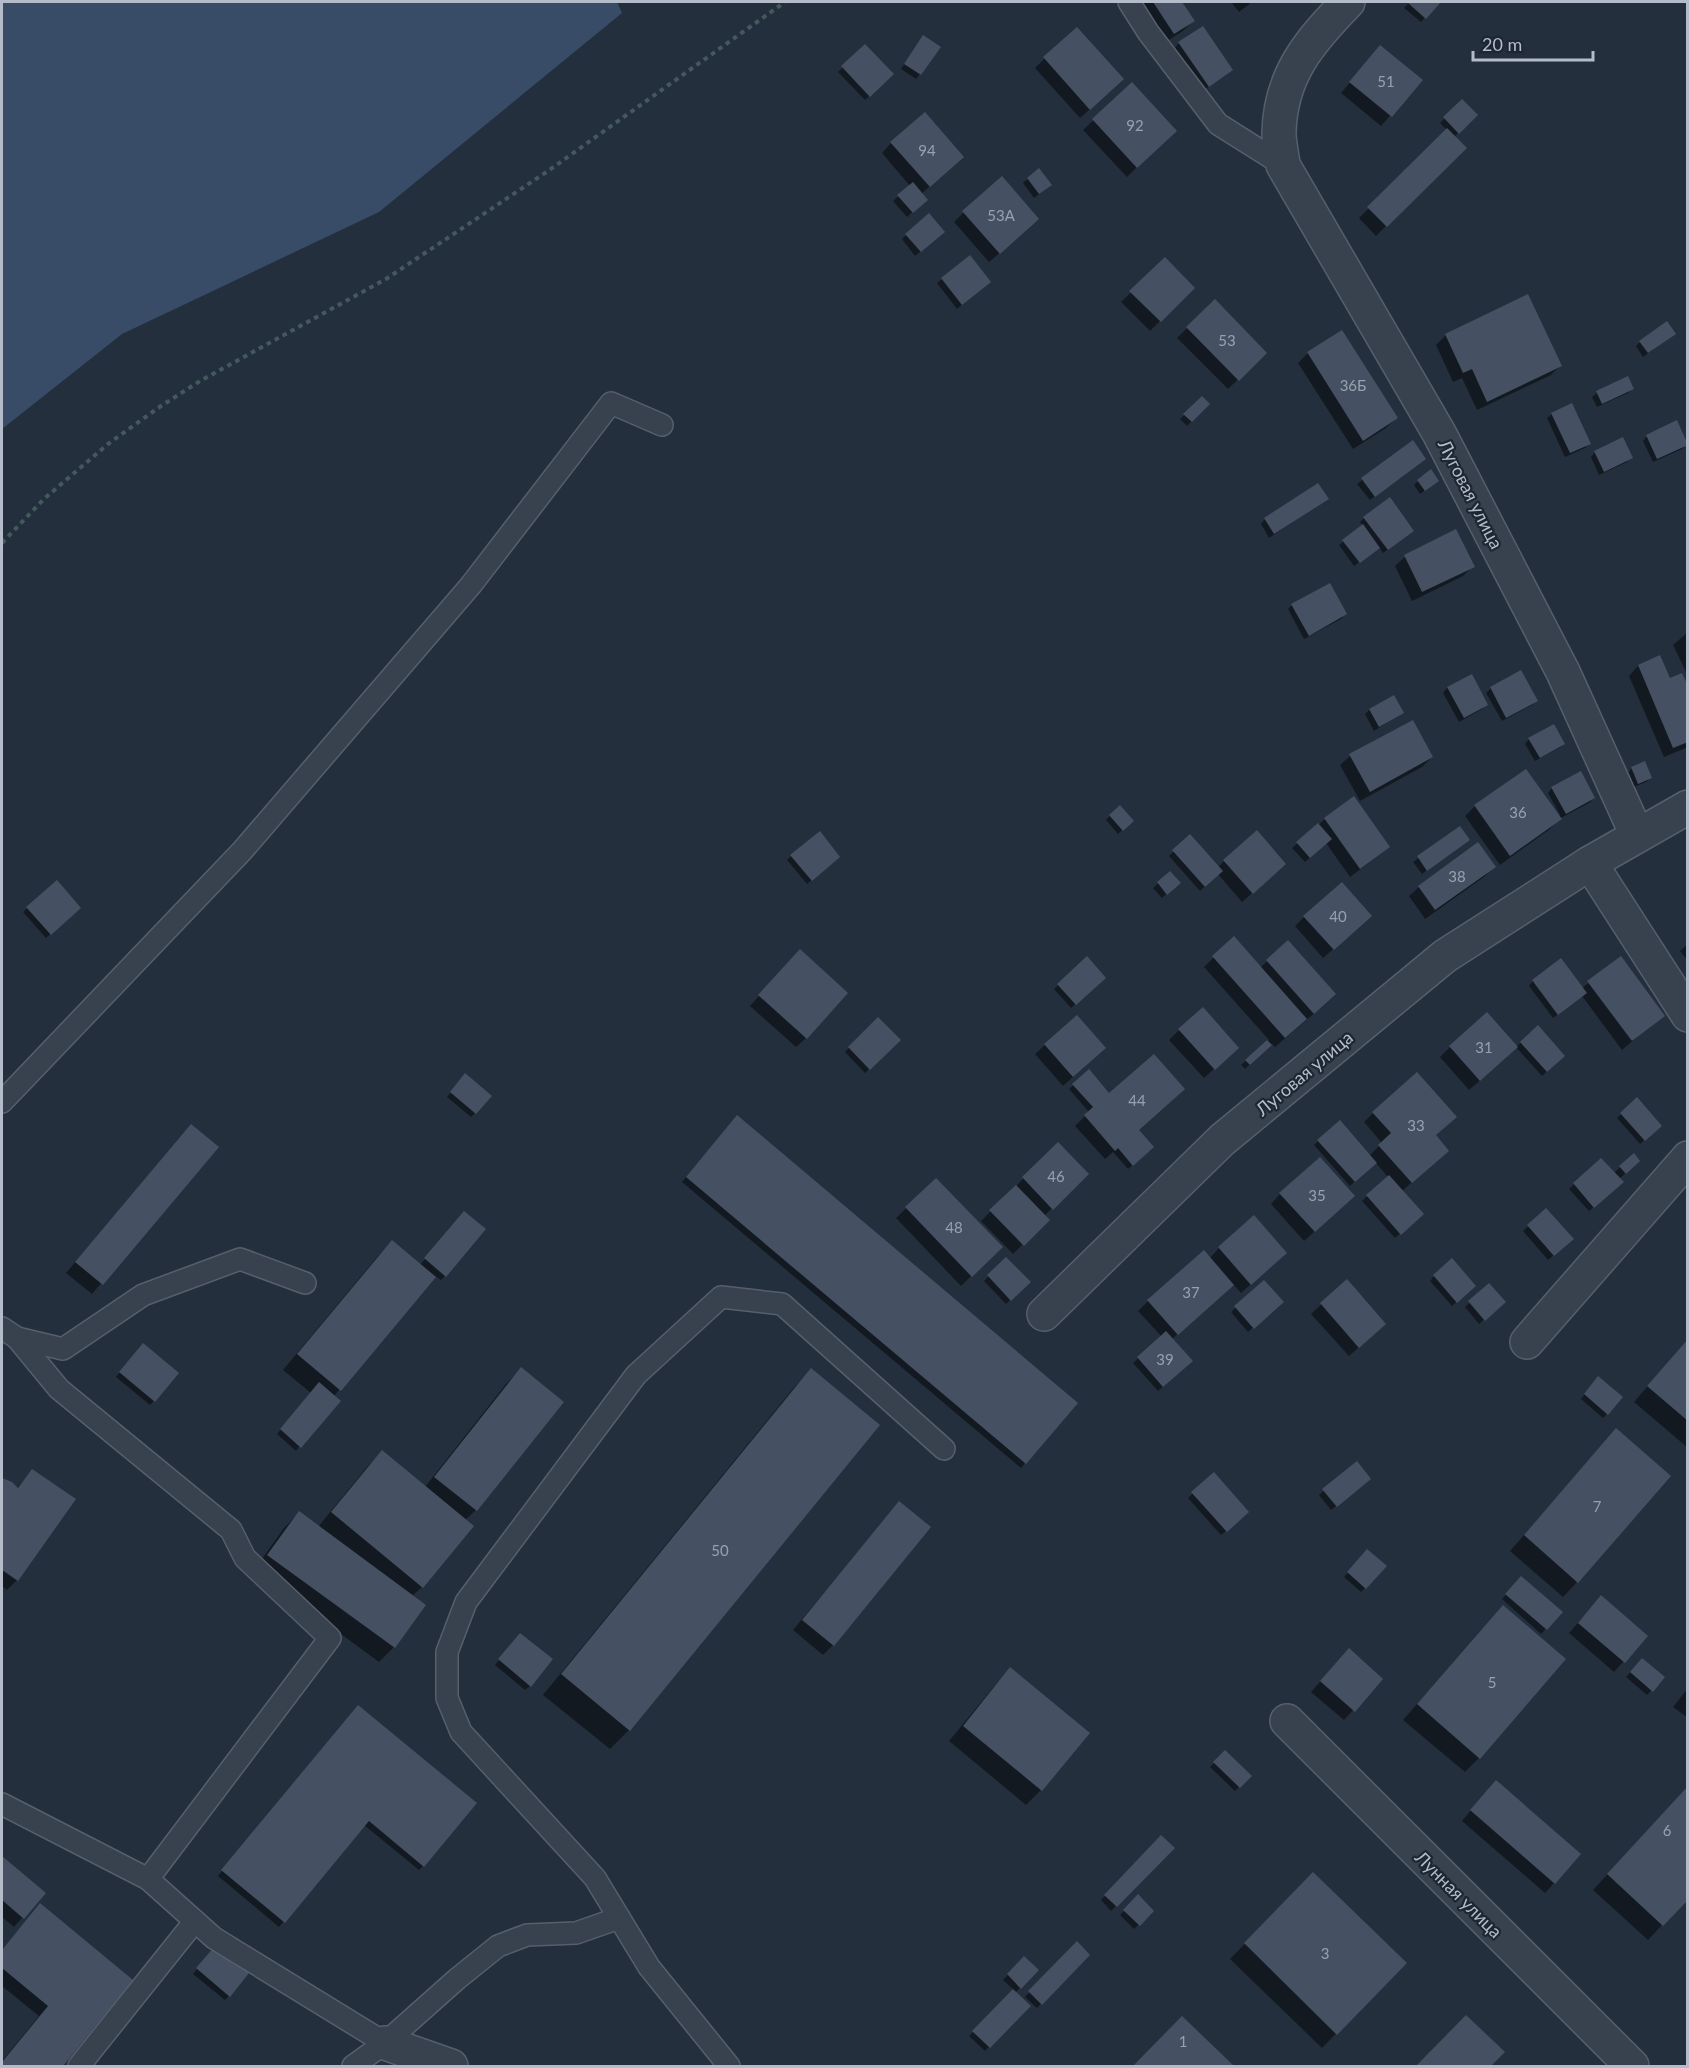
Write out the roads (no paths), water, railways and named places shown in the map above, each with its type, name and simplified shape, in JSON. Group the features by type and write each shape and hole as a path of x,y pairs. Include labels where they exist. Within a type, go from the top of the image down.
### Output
{"street":[{"path":"1283,165 1279,134 1282,104 1293,68 1321,30 1348,2"},
{"name":"Луговая улица","path":"1283,165 1439,433 1563,672 1637,835"},
{"name":"Луговая улица","path":"1044,1314 1222,1140 1445,956 1590,863 1688,807"},
{"path":"1590,863 1688,1015"},
{"path":"1527,1342 1688,1158"},
{"name":"Лунная улица","path":"1287,1721 1632,2067"},
{"path":"385,2043 451,2067"}],"lane":[{"path":"1129,2 1218,124 1283,165"},
{"path":"2,1102 242,851 471,585 611,404 662,425"},
{"path":"9,1333 63,1349 143,1294 240,1259 305,1283"},
{"path":"729,2067 649,1967 595,1878 461,1732 447,1698 447,1652 466,1602 636,1375 721,1298 782,1304 944,1449"},
{"path":"9,1333 59,1389 231,1530 245,1558 330,1638 148,1879"},
{"path":"2,1804 148,1879 214,1938 385,2043"},
{"path":"353,2067 385,2043 457,1978 498,1946 527,1935 576,1933 619,1918"},
{"path":"79,2067 195,1921"}],"water":[{"path":"2,2 617,2 622,13 379,212 122,334 2,429"}]}
